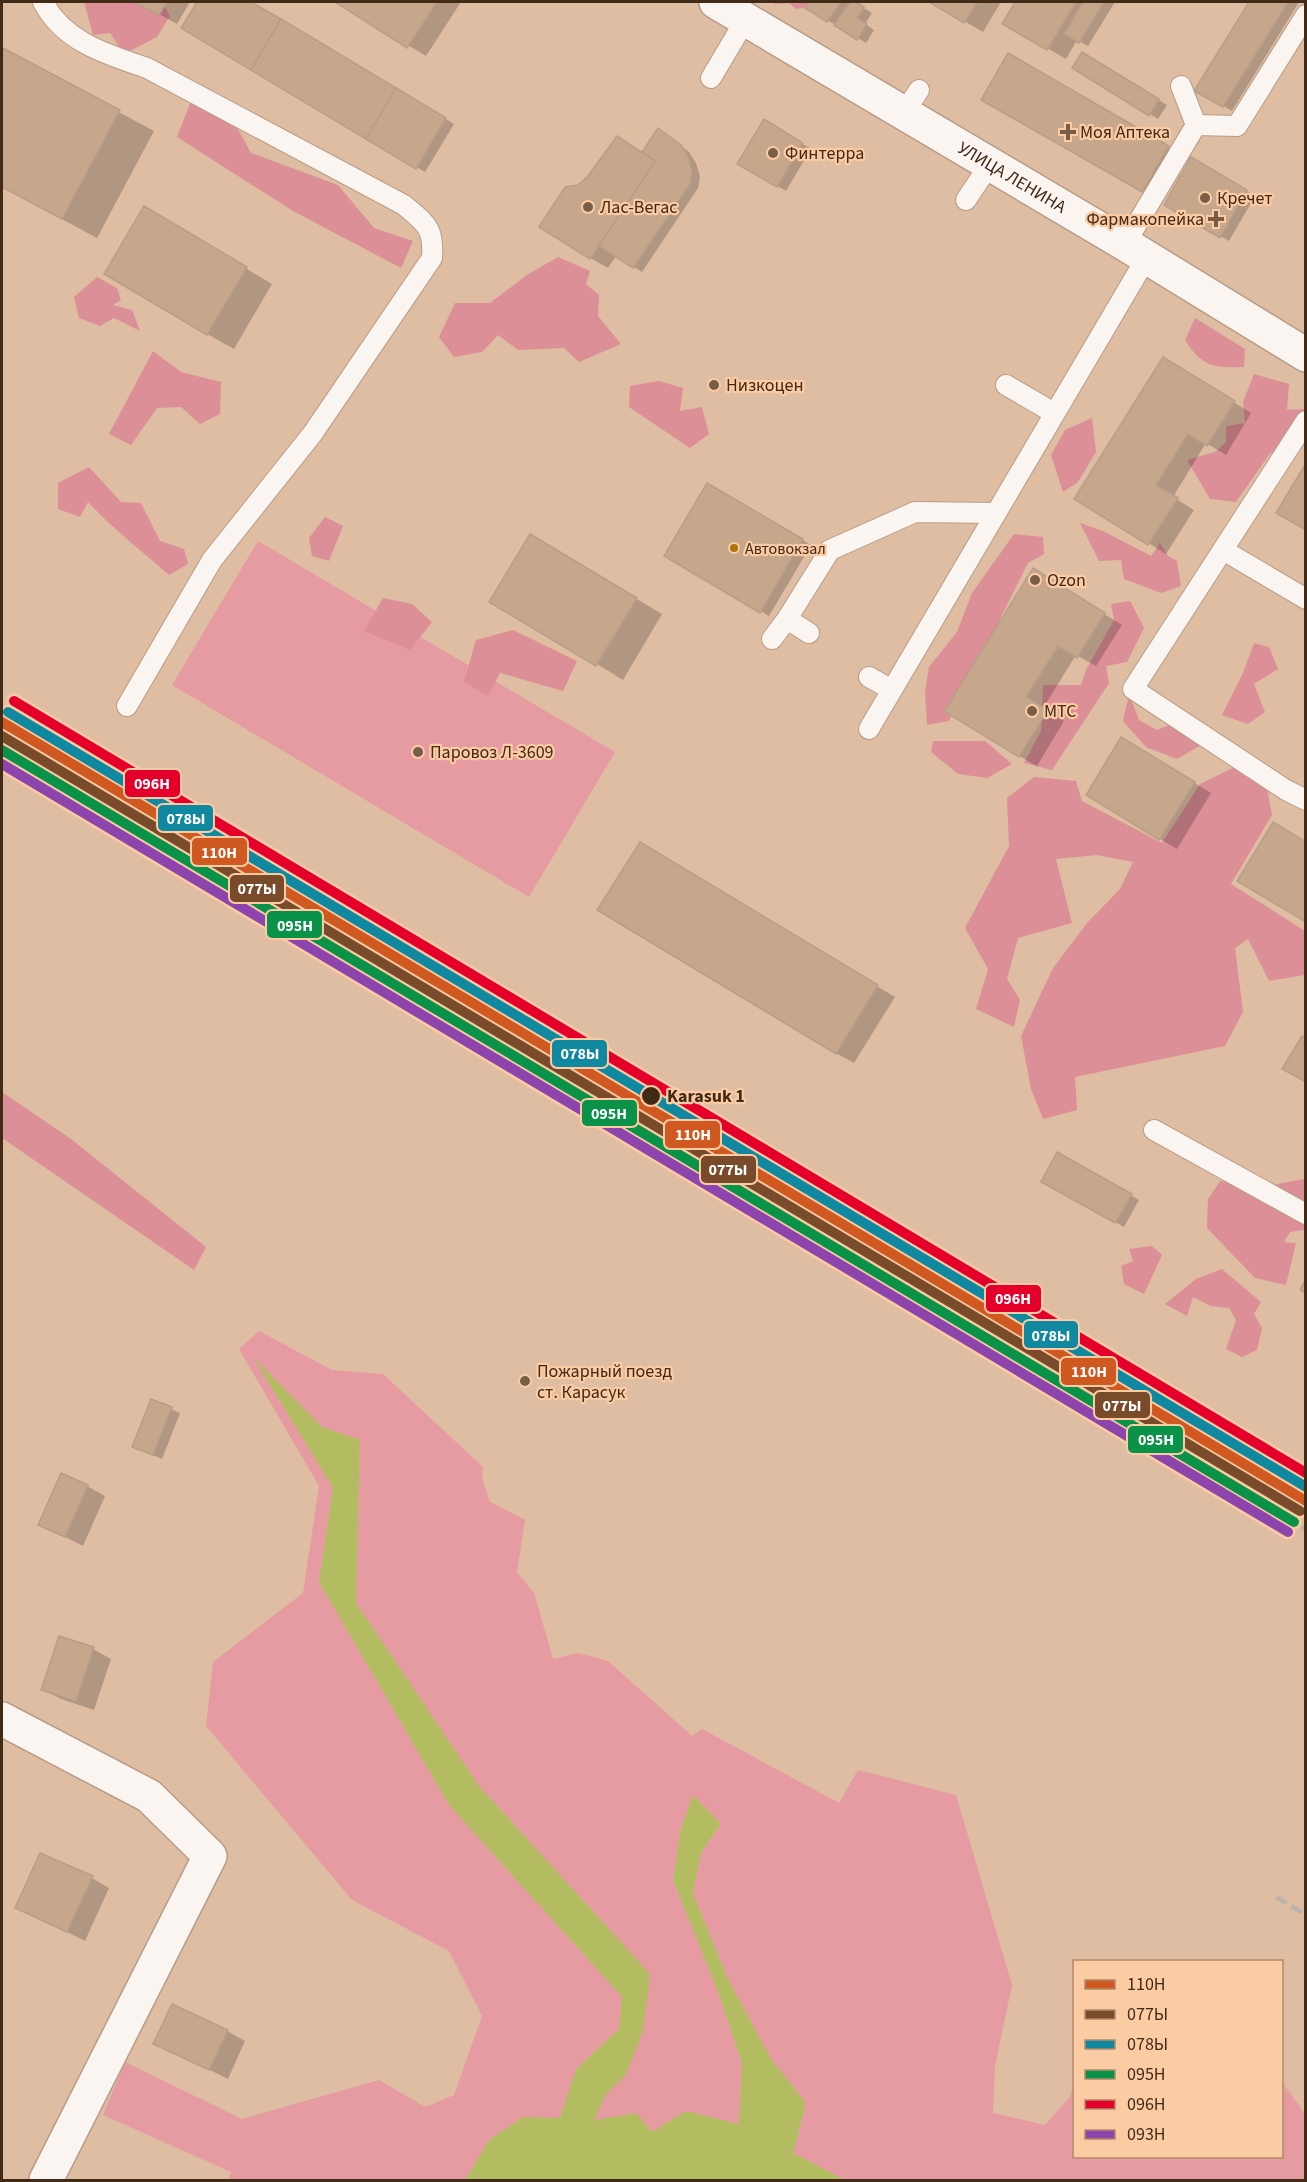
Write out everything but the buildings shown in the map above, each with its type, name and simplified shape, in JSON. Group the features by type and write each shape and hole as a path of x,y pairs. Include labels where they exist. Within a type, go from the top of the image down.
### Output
{"main road":[{"name":"УЛИЦА ЛЕНИНА","path":"716,2 912,101 990,164 1136,250 1305,355"},
{"path":"2,1719 149,1796 210,1856 46,2181"}],"lane":[{"path":"43,2 51,16 75,38 101,52 147,68 404,205 424,223 433,239 432,258 313,433 212,560 127,706"},
{"path":"1196,125 1236,126 1305,15"},
{"path":"711,78 746,19"},
{"path":"869,729 1054,413 1136,250 1196,125 1181,86"},
{"path":"966,200 990,164"},
{"path":"1006,385 1054,413"},
{"path":"1305,421 1133,689 1286,790 1305,800"},
{"path":"772,639 830,550 915,512 996,513"},
{"path":"1223,550 1305,599"},
{"path":"787,619 809,633"},
{"path":"869,677 892,690"},
{"path":"1154,1130 1305,1214"}],"shaded area":[{"path":"84,2 162,2 170,16 157,37 124,54 110,33 93,35"},
{"path":"773,2 814,2 812,6 796,9 789,3 775,4"},
{"path":"191,101 229,113 251,153 338,185 374,228 413,241 401,268 293,211 177,137"},
{"path":"558,257 590,271 586,284 599,295 598,316 621,344 579,362 564,348 518,350 498,335 482,352 454,357 439,337 455,303 490,303 527,275"},
{"path":"97,277 117,288 121,300 113,305 132,310 140,331 114,318 100,326 79,318 74,297"},
{"path":"1195,318 1245,349 1244,367 1217,366 1197,356 1185,340"},
{"path":"153,351 181,372 221,382 220,414 200,424 181,407 157,408 131,445 109,434"},
{"path":"1254,374 1289,384 1287,410 1305,409 1305,431 1300,451 1279,467 1271,452 1236,502 1210,499 1187,460 1215,452 1226,442 1226,426 1245,423 1243,402"},
{"path":"659,381 683,388 680,411 702,407 709,434 690,448 629,407 630,386"},
{"path":"1092,418 1096,452 1078,482 1063,492 1051,455 1065,430"},
{"path":"89,467 121,502 141,503 160,541 184,549 188,564 169,575 117,531 88,502 80,517 58,509 58,483"},
{"path":"325,517 343,526 329,561 312,556 309,538"},
{"path":"1080,523 1105,532 1151,556 1160,543 1168,556 1177,561 1181,586 1161,593 1124,579 1121,560 1099,561"},
{"path":"1014,534 1043,537 1044,554 1028,563 949,721 927,725 925,692 929,667 957,632 972,593"},
{"path":"258,541 615,752 529,897 172,685"},
{"path":"383,598 412,604 432,622 410,650 364,631"},
{"path":"1130,601 1144,628 1127,662 1106,666 1109,683 1052,770 1024,763 1041,731 1043,685 1081,685 1086,670 1114,620 1111,604"},
{"path":"513,630 577,661 563,691 500,673 488,696 464,682 476,640"},
{"path":"1254,643 1269,647 1278,669 1254,684 1265,712 1248,724 1222,715 1243,673"},
{"path":"1129,694 1139,720 1157,730 1184,719 1201,745 1177,759 1146,747 1123,721"},
{"path":"933,741 985,741 1012,764 987,778 958,774 931,752"},
{"path":"1241,764 1266,782 1272,815 1231,884 1305,931 1305,975 1269,981 1248,939 1235,948 1243,1012 1225,1046 1075,1077 1077,1110 1043,1119 1031,1089 1021,1036 1053,968 1087,923 1120,889 1133,862 1097,855 1056,859 1072,923 1018,938 1007,979 1020,1000 1014,1027 976,1009 988,969 965,928 1009,846 1007,798 1034,777 1076,781 1082,801 1162,843 1200,784"},
{"path":"2,1092 71,1139 206,1247 194,1270 2,1138"},
{"path":"1304,1179 1304,1230 1290,1232 1284,1242 1296,1243 1286,1285 1255,1278 1207,1228 1208,1199 1220,1181 1267,1186"},
{"path":"1152,1246 1162,1255 1144,1294 1124,1284 1121,1266 1133,1261 1129,1249"},
{"path":"1222,1269 1261,1302 1254,1314 1262,1328 1257,1350 1242,1357 1226,1349 1236,1320 1229,1308 1211,1306 1193,1297 1187,1316 1165,1304 1196,1279"},
{"path":"259,1331 332,1370 383,1374 483,1467 482,1478 490,1502 525,1520 517,1572 534,1593 553,1659 578,1653 608,1661 692,1736 702,1729 839,1803 858,1770 956,1795 1012,1985 995,2066 993,2113 1045,2125 1070,2097 1073,2086 1073,2158 1283,2158 1283,2083 1305,2114 1305,2180 845,2180 793,2153 806,2103 771,2059 727,1977 693,1893 701,1852 721,1825 693,1796 680,1832 673,1880 718,1992 742,2063 739,2124 686,2111 652,2132 594,2120 606,2094 625,2075 650,1974 479,1786 356,1603 360,1440 322,1427 255,1360 333,1488 319,1582 449,1805 622,1997 619,2029 576,2069 560,2118 523,2117 489,2140 465,2180 228,2180 231,2172 103,2115 125,2062 242,2119 379,2080 425,2107 454,2095 482,2016 449,1951 352,1900 206,1726 213,1662 303,1593 319,1486 239,1349"},
{"path":"253,1357 322,1427 360,1440 356,1603 479,1786 650,1974 643,2031 625,2076 606,2094 594,2120 636,2113 652,2132 686,2111 739,2124 742,2063 718,1992 673,1880 680,1832 693,1795 721,1824 701,1852 693,1893 727,1977 771,2059 806,2103 793,2153 845,2180 465,2180 489,2140 523,2117 560,2118 576,2069 619,2029 622,1997 449,1805 319,1582 333,1488"}],"railway":[{"path":"2,754 1016,1354 1306,1530"},
{"path":"1276,1897 1306,1915"}],"transit line":[{"name":"096Н","path":"14,701 1306,1473"},
{"name":"078Ы","path":"8,712 1306,1487"},
{"name":"110Н","path":"2,722 1306,1501"},
{"name":"077Ы","path":"2,736 1300,1511"},
{"name":"095Н","path":"2,750 1294,1522"},
{"name":"093Н","path":"2,764 1288,1532"}],"place":[{"name":"Моя Аптека","path":"1068,132"},
{"name":"Финтерра","path":"773,153"},
{"name":"Кречет","path":"1205,198"},
{"name":"Лас-Вегас","path":"588,207"},
{"name":"Фармакопейка","path":"1216,219"},
{"name":"Низкоцен","path":"714,385"},
{"name":"Автовокзал","path":"734,548"},
{"name":"Ozon","path":"1035,580"},
{"name":"МТС","path":"1032,711"},
{"name":"Паровоз Л-3609","path":"418,752"},
{"name":"Karasuk 1","path":"651,1096"},
{"name":"Пожарный поезд ст. Карасук","path":"525,1381"}]}
